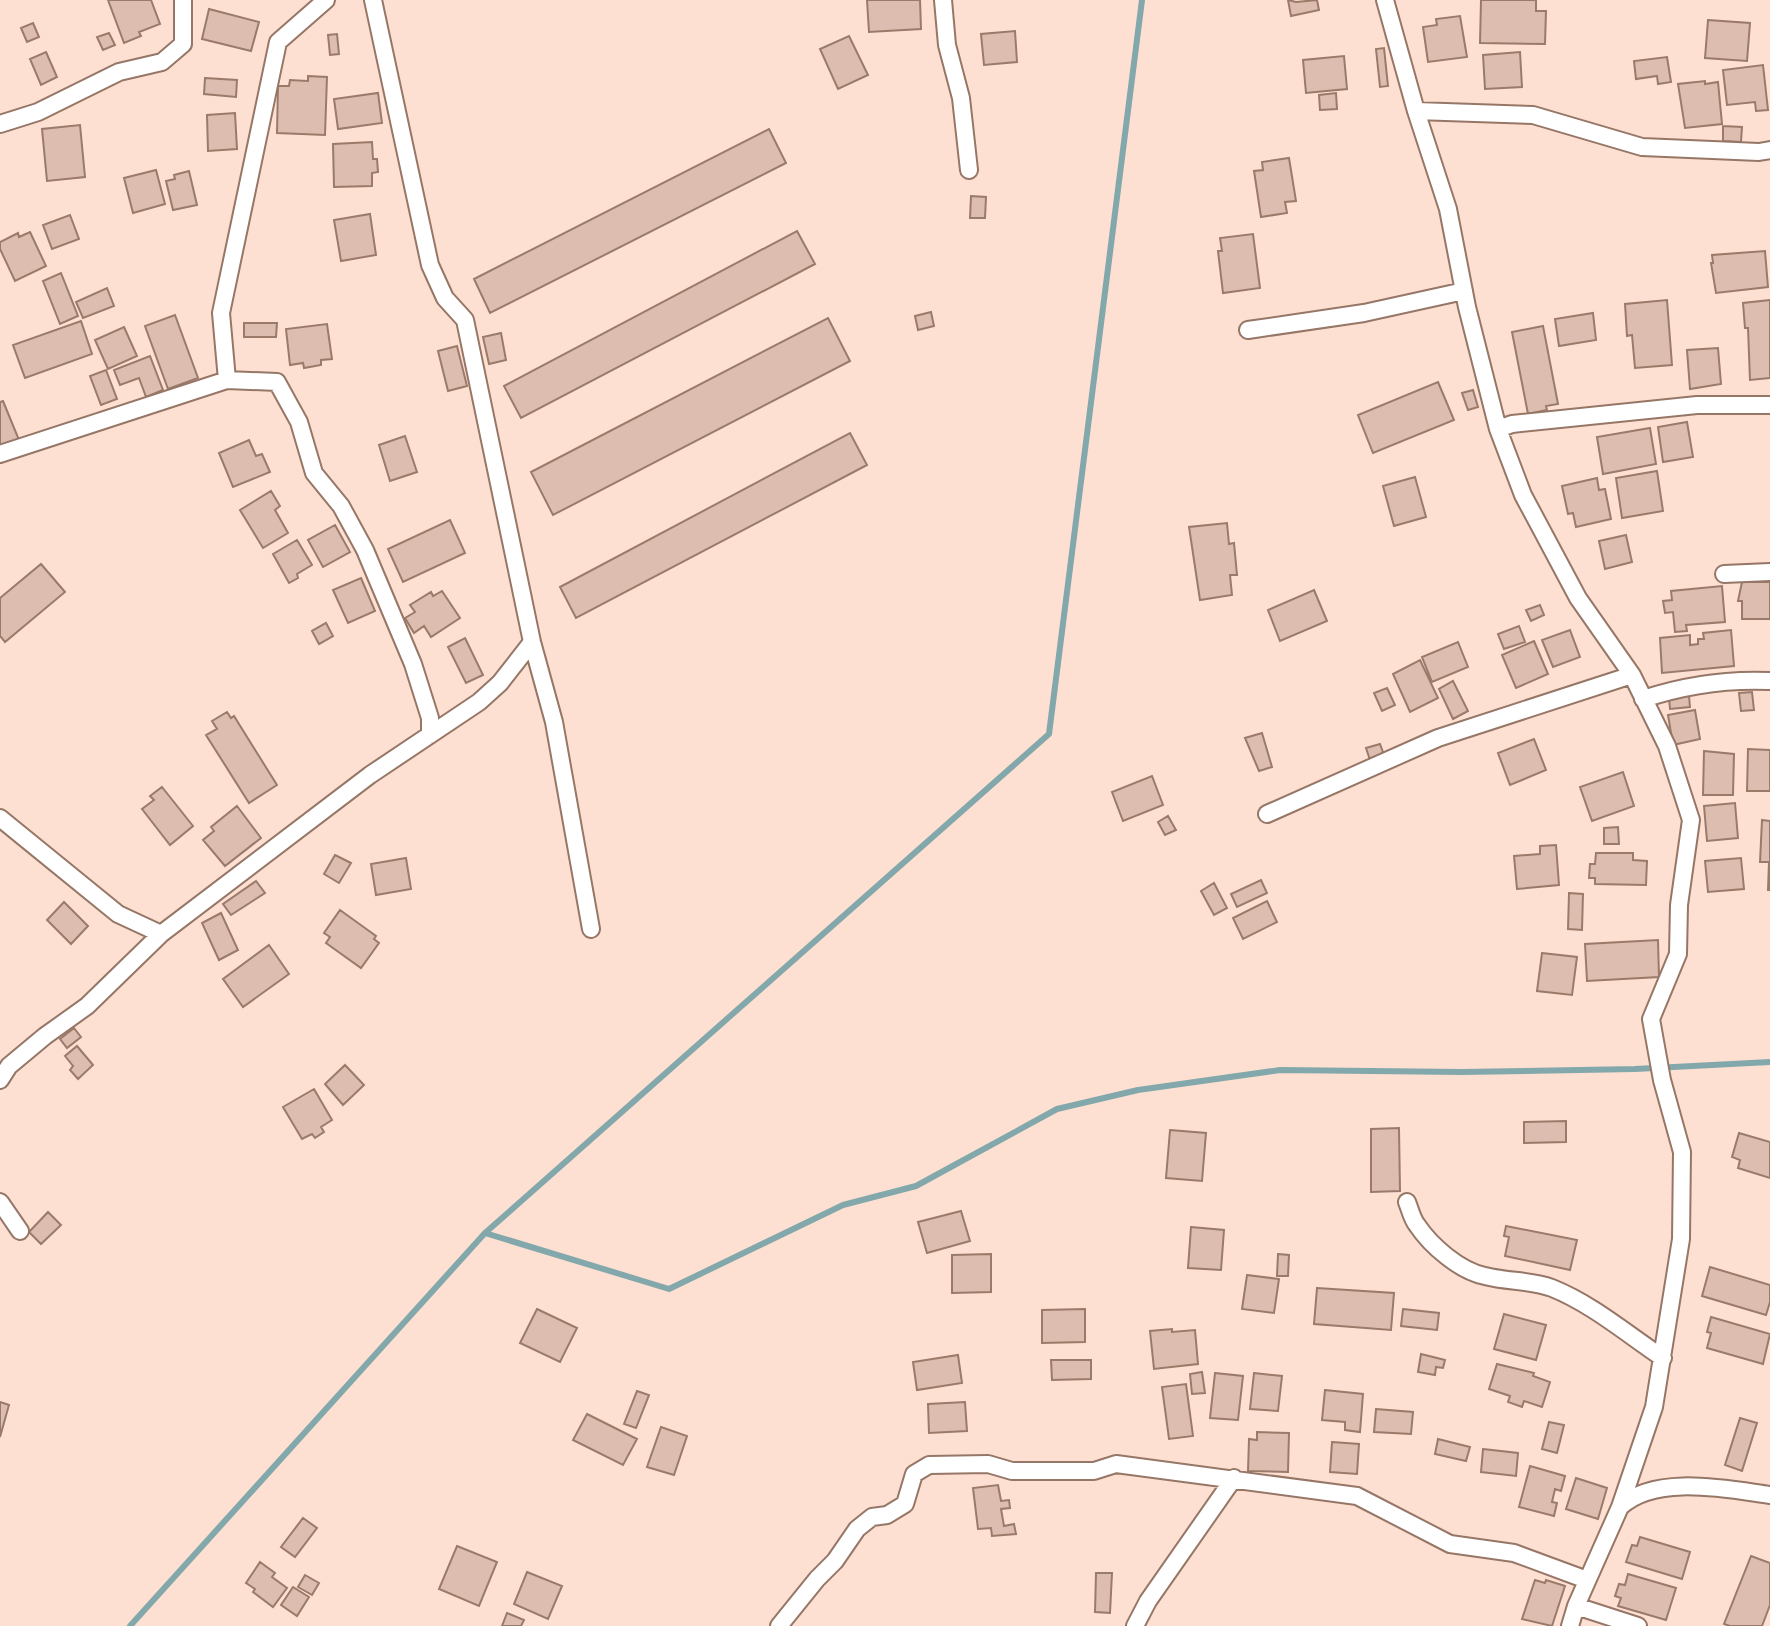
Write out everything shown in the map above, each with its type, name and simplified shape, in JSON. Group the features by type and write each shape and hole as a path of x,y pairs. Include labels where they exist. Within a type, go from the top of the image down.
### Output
{"street":[{"path":"0,124 38,112 119,72 162,62 183,44 183,0"},
{"path":"227,380 221,313 278,42 326,0"},
{"path":"373,0 430,265 445,298 465,320 532,642 554,722 591,929"},
{"path":"943,0 947,45 961,98 969,170"},
{"path":"1385,0 1448,209 1464,291 1498,429 1523,495 1578,598 1632,675 1667,746 1691,820 1679,905 1678,954 1651,1019 1662,1080 1682,1152 1681,1239 1654,1407 1620,1507 1570,1626"},
{"path":"1416,111 1533,115 1642,147 1770,150"},
{"path":"1248,330 1364,313 1464,291"},
{"path":"0,454 227,380 277,382 299,422 314,473 341,506 365,550 413,664 430,718 430,735"},
{"path":"1498,429 1512,424 1697,405 1770,405"},
{"path":"1724,574 1770,572"},
{"path":"0,1080 9,1066 87,1006 161,934 303,824 479,702 500,683 532,642"},
{"path":"1267,814 1438,738 1632,675"},
{"path":"1643,699 1676,688 1738,680 1770,681"},
{"path":"0,818 118,914 161,934"},
{"path":"0,1202 20,1231"},
{"path":"1407,1202 1416,1224 1449,1258 1485,1276 1550,1287 1576,1299 1663,1358"},
{"path":"779,1626 835,1561 857,1529 872,1517 887,1515 905,1504 914,1474 929,1465 988,1464 1012,1471 1094,1471 1116,1464 1357,1496 1450,1544 1514,1553 1587,1580"},
{"path":"1135,1626 1155,1589 1234,1478"},
{"path":"1620,1507 1630,1497 1691,1486 1770,1495"},
{"path":"1576,1606 1638,1626"}],"building":[{"path":"108,0 151,0 160,24 139,32 141,36 124,43"},
{"path":"867,0 920,0 921,29 869,32"},
{"path":"1288,0 1317,0 1319,10 1291,16"},
{"path":"1481,0 1536,0 1536,11 1546,11 1545,44 1480,43"},
{"path":"209,9 259,22 251,51 202,39"},
{"path":"1460,16 1467,57 1428,62 1423,27 1437,25 1436,19"},
{"path":"1708,20 1750,23 1747,61 1705,58"},
{"path":"33,23 39,37 27,42 21,28"},
{"path":"1015,31 1017,62 984,65 981,34"},
{"path":"109,33 115,45 103,50 97,37"},
{"path":"337,34 339,54 330,55 328,35"},
{"path":"849,36 868,75 838,89 820,49"},
{"path":"1384,48 1388,86 1380,87 1376,49"},
{"path":"46,52 57,77 41,85 30,59"},
{"path":"1520,52 1522,87 1485,89 1483,55"},
{"path":"1344,56 1347,89 1306,93 1303,60"},
{"path":"1667,57 1671,82 1658,84 1657,76 1636,79 1634,61"},
{"path":"1763,65 1768,110 1756,111 1755,102 1727,105 1723,70"},
{"path":"308,76 327,77 325,135 277,133 278,86 289,86 290,80 308,81"},
{"path":"205,78 237,80 236,97 204,94"},
{"path":"1705,81 1705,84 1718,82 1722,124 1685,128 1678,84"},
{"path":"378,93 382,123 338,129 334,99"},
{"path":"1336,93 1337,109 1320,110 1319,95"},
{"path":"235,113 237,149 208,151 207,115"},
{"path":"80,125 85,177 47,181 42,129"},
{"path":"1723,126 1742,127 1741,142 1723,141"},
{"path":"769,129 786,163 490,313 474,279"},
{"path":"372,142 378,172 372,173 372,186 334,187 333,144"},
{"path":"1289,158 1296,201 1285,202 1287,213 1261,217 1254,171 1263,170 1262,162"},
{"path":"156,170 165,204 133,213 124,178"},
{"path":"189,171 197,205 173,210 166,181"},
{"path":"971,196 986,197 985,218 970,218"},
{"path":"370,214 376,255 341,261 334,220"},
{"path":"70,215 79,239 52,249 43,225"},
{"path":"797,231 815,264 521,418 504,386"},
{"path":"30,232 46,266 15,281 0,249 0,242 18,233 19,237"},
{"path":"1253,234 1260,288 1223,293 1218,251 1222,251 1220,238"},
{"path":"1765,251 1768,287 1716,293 1712,255"},
{"path":"61,273 78,316 60,324 43,281"},
{"path":"107,288 114,306 83,318 76,302"},
{"path":"1667,300 1672,365 1635,368 1632,335 1627,336 1625,304"},
{"path":"1770,300 1770,378 1750,380 1748,328 1745,328 1743,303"},
{"path":"931,312 934,326 918,330 915,316"},
{"path":"1593,313 1596,340 1559,346 1555,319"},
{"path":"175,315 198,378 168,389 145,326"},
{"path":"828,318 850,361 553,515 531,472"},
{"path":"81,321 92,354 25,378 13,345"},
{"path":"244,323 277,323 276,337 244,337"},
{"path":"327,324 332,359 321,360 321,365 304,368 303,363 290,365 286,329"},
{"path":"1543,326 1558,404 1528,414 1512,332"},
{"path":"124,327 137,356 108,369 95,340"},
{"path":"501,333 506,360 489,364 483,337"},
{"path":"457,346 467,386 448,391 438,351"},
{"path":"1718,348 1721,384 1690,389 1687,350"},
{"path":"150,356 163,390 146,397 139,378 120,385 114,370"},
{"path":"106,370 117,399 101,405 90,376"},
{"path":"1438,382 1454,420 1373,453 1358,415"},
{"path":"1473,390 1478,407 1468,410 1462,393"},
{"path":"3,401 19,440 0,448 0,402"},
{"path":"1687,422 1693,457 1663,462 1658,427"},
{"path":"1650,428 1656,464 1603,474 1597,437"},
{"path":"850,433 867,465 576,618 560,587"},
{"path":"405,436 417,472 390,481 379,445"},
{"path":"249,440 256,456 262,454 270,472 233,487 219,453"},
{"path":"1657,471 1663,511 1622,518 1616,478"},
{"path":"1415,477 1426,517 1394,526 1383,486"},
{"path":"1597,478 1599,490 1605,489 1611,519 1576,527 1573,513 1568,514 1562,486"},
{"path":"271,491 280,506 275,510 288,533 263,548 240,510"},
{"path":"450,520 465,553 403,582 388,549"},
{"path":"1227,523 1229,544 1234,543 1237,575 1230,575 1232,595 1200,600 1189,527"},
{"path":"335,525 350,552 323,567 308,540"},
{"path":"1626,535 1632,562 1605,569 1599,541"},
{"path":"297,540 312,565 289,583 273,554"},
{"path":"41,564 65,592 5,642 0,636 0,598"},
{"path":"361,578 375,611 348,623 333,590"},
{"path":"1742,582 1770,582 1770,619 1742,619 1742,601 1738,601"},
{"path":"1722,586 1725,622 1686,625 1687,631 1675,632 1673,612 1665,613 1663,601 1672,600 1671,591"},
{"path":"1314,590 1327,621 1280,641 1268,610"},
{"path":"442,591 460,618 431,637 424,626 414,633 405,618 415,612 410,605 431,592 433,596"},
{"path":"1540,605 1544,615 1531,621 1526,610"},
{"path":"326,623 333,636 319,644 312,631"},
{"path":"1519,626 1525,642 1504,649 1498,634"},
{"path":"1570,630 1580,657 1553,667 1542,640"},
{"path":"1731,630 1734,666 1662,673 1660,638 1690,635 1690,645 1704,639 1703,633"},
{"path":"465,638 483,675 466,683 448,647"},
{"path":"1534,641 1548,674 1516,688 1502,655"},
{"path":"1458,642 1468,667 1432,682 1422,657"},
{"path":"1420,660 1438,698 1410,712 1393,674"},
{"path":"1453,681 1468,711 1453,719 1439,689"},
{"path":"1387,688 1395,705 1382,711 1374,693"},
{"path":"1752,692 1754,710 1741,711 1739,693"},
{"path":"1689,696 1690,707 1670,709 1669,698"},
{"path":"1695,710 1700,739 1673,745 1668,715"},
{"path":"227,712 231,718 234,716 277,785 249,803 206,735 217,729 212,721"},
{"path":"1262,733 1272,767 1259,771 1245,738"},
{"path":"1534,739 1546,770 1510,785 1498,753"},
{"path":"1380,744 1384,755 1370,760 1366,748"},
{"path":"1748,749 1770,750 1770,791 1747,791"},
{"path":"1704,751 1734,754 1733,795 1703,795"},
{"path":"1623,772 1634,806 1592,821 1580,787"},
{"path":"1152,776 1163,805 1123,821 1112,792"},
{"path":"162,787 193,826 170,845 142,809 154,800 150,796"},
{"path":"1735,803 1738,838 1707,841 1704,806"},
{"path":"237,806 261,838 225,866 203,840 214,831 211,827"},
{"path":"1168,816 1176,830 1165,835 1158,822"},
{"path":"1762,820 1770,821 1770,890 1769,862 1760,862"},
{"path":"1618,827 1619,844 1604,844 1604,828"},
{"path":"1556,845 1559,885 1517,889 1514,856 1540,854 1540,846"},
{"path":"1596,853 1633,853 1633,860 1647,861 1646,885 1595,884 1595,878 1589,878 1590,864 1595,864"},
{"path":"335,855 351,863 339,883 324,874"},
{"path":"406,858 411,889 376,895 371,864"},
{"path":"1741,858 1744,889 1708,892 1705,861"},
{"path":"1261,880 1267,893 1237,907 1231,894"},
{"path":"256,881 265,893 231,915 223,904"},
{"path":"1214,883 1227,908 1214,915 1201,891"},
{"path":"1569,893 1583,894 1582,930 1568,929"},
{"path":"1267,901 1277,922 1243,939 1233,918"},
{"path":"64,902 88,926 71,944 47,920"},
{"path":"340,910 376,936 374,939 379,943 361,968 326,943 330,937 324,933"},
{"path":"221,913 238,950 219,960 202,923"},
{"path":"1658,940 1659,977 1587,981 1585,944"},
{"path":"269,945 289,974 243,1007 223,979"},
{"path":"1542,953 1577,957 1572,995 1537,991"},
{"path":"74,1028 81,1037 67,1048 60,1039"},
{"path":"77,1046 93,1065 78,1079 70,1070 73,1066 65,1056"},
{"path":"345,1065 364,1085 343,1105 325,1084"},
{"path":"314,1089 332,1120 321,1127 324,1132 315,1138 312,1134 302,1139 283,1107"},
{"path":"1566,1121 1566,1142 1524,1143 1524,1122"},
{"path":"1399,1128 1400,1191 1371,1192 1371,1129"},
{"path":"1170,1130 1206,1133 1202,1181 1166,1178"},
{"path":"1739,1133 1770,1142 1770,1178 1738,1168 1740,1160 1732,1157"},
{"path":"961,1211 970,1241 927,1253 918,1222"},
{"path":"48,1212 61,1225 41,1244 29,1232"},
{"path":"1506,1226 1577,1240 1570,1270 1505,1256 1509,1237 1504,1236"},
{"path":"1191,1227 1224,1230 1221,1270 1188,1268"},
{"path":"991,1254 991,1292 952,1293 952,1255"},
{"path":"1278,1254 1289,1255 1288,1276 1277,1276"},
{"path":"1710,1267 1770,1285 1766,1315 1702,1296"},
{"path":"1247,1275 1279,1279 1274,1313 1242,1309"},
{"path":"1317,1288 1394,1293 1391,1330 1314,1324"},
{"path":"537,1309 577,1328 560,1362 520,1343"},
{"path":"1085,1309 1085,1342 1042,1343 1042,1310"},
{"path":"1403,1309 1439,1313 1437,1330 1401,1326"},
{"path":"1504,1314 1546,1325 1536,1360 1494,1349"},
{"path":"1711,1317 1770,1334 1763,1364 1707,1348"},
{"path":"1172,1329 1172,1332 1195,1330 1198,1364 1154,1369 1150,1331"},
{"path":"1421,1354 1445,1360 1443,1368 1436,1367 1435,1375 1418,1372"},
{"path":"958,1355 962,1383 917,1390 913,1362"},
{"path":"1051,1360 1091,1360 1091,1379 1052,1380"},
{"path":"1497,1364 1534,1373 1533,1376 1550,1382 1542,1407 1524,1401 1522,1407 1508,1402 1510,1396 1489,1389"},
{"path":"1202,1372 1205,1393 1192,1394 1190,1374"},
{"path":"1215,1373 1243,1376 1238,1420 1210,1418"},
{"path":"1254,1373 1282,1376 1278,1411 1250,1409"},
{"path":"1186,1384 1193,1436 1169,1439 1162,1387"},
{"path":"1325,1390 1363,1394 1360,1432 1345,1430 1345,1422 1322,1420"},
{"path":"637,1391 649,1395 636,1428 624,1424"},
{"path":"0,1402 9,1405 0,1437"},
{"path":"965,1402 967,1431 929,1433 928,1404"},
{"path":"1376,1409 1413,1412 1411,1434 1374,1432"},
{"path":"587,1414 637,1439 623,1465 573,1440"},
{"path":"1740,1418 1757,1423 1742,1471 1725,1465"},
{"path":"1549,1422 1564,1425 1557,1453 1542,1449"},
{"path":"661,1427 687,1436 674,1475 647,1467"},
{"path":"1257,1432 1289,1433 1288,1472 1248,1471 1249,1439 1257,1440"},
{"path":"1438,1439 1470,1447 1466,1461 1435,1454"},
{"path":"1332,1442 1359,1444 1357,1474 1330,1472"},
{"path":"1483,1449 1518,1453 1516,1476 1481,1472"},
{"path":"1530,1466 1565,1476 1561,1491 1555,1489 1552,1502 1557,1503 1554,1516 1519,1507"},
{"path":"1576,1478 1607,1488 1598,1519 1566,1509"},
{"path":"998,1485 1001,1501 1009,1500 1010,1508 1001,1509 1004,1526 1014,1524 1016,1534 992,1536 991,1528 978,1529 973,1488"},
{"path":"303,1518 317,1528 295,1557 281,1547"},
{"path":"1640,1537 1690,1552 1682,1579 1626,1562 1632,1545 1637,1546"},
{"path":"457,1546 497,1562 479,1606 439,1589"},
{"path":"1751,1556 1770,1563 1770,1605 1762,1626 1724,1624"},
{"path":"260,1562 275,1573 272,1577 287,1588 273,1607 246,1583"},
{"path":"527,1572 562,1586 548,1619 514,1604"},
{"path":"1096,1573 1112,1573 1110,1613 1095,1612"},
{"path":"1628,1574 1676,1588 1666,1620 1618,1606 1621,1598 1615,1596 1619,1584 1625,1585"},
{"path":"305,1575 319,1583 312,1595 298,1587"},
{"path":"1535,1580 1565,1586 1552,1626 1522,1619"},
{"path":"293,1587 309,1597 297,1616 281,1605"},
{"path":"507,1613 524,1620 521,1626 502,1626"}],"waterway":[{"path":"130,1626 485,1233 1049,734 1142,0"},
{"path":"485,1233 669,1289 843,1205 916,1186 1057,1109 1138,1090 1280,1070 1462,1072 1635,1069 1770,1062"}]}
